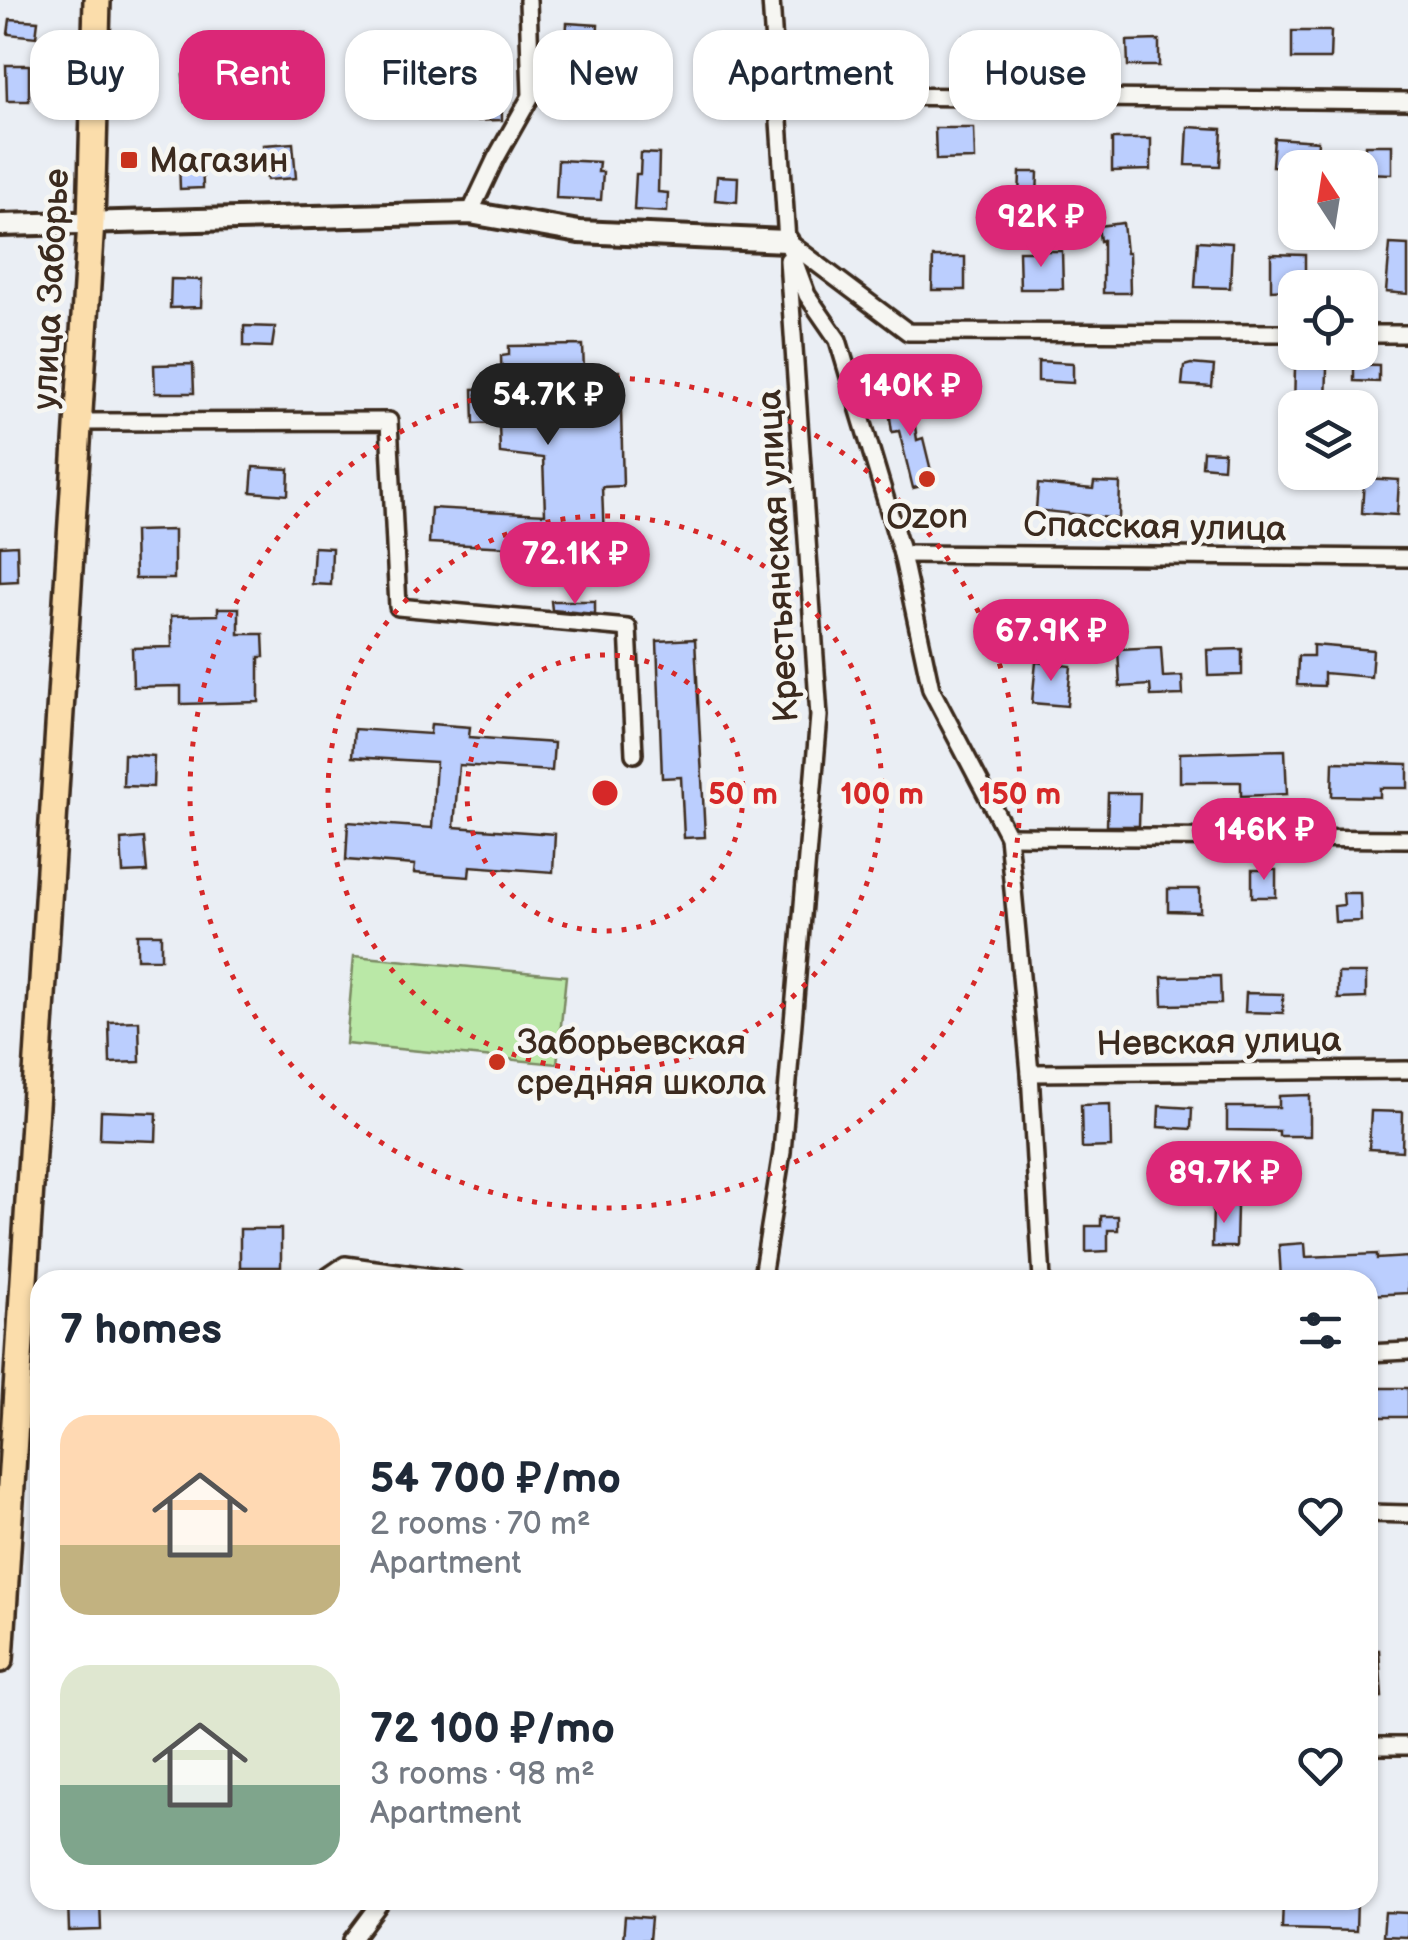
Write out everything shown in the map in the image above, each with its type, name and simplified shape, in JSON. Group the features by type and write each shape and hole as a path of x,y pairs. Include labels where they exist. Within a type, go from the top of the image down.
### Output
{"main road":[{"name":"улица Заборье","path":"0,1659 91,222 97,0"}],"street":[{"path":"470,213 531,96 528,0"},
{"name":"Крестьянская улица","path":"771,0 773,30"},
{"path":"929,96 1408,101"},
{"name":"Крестьянская улица","path":"762,1270 782,1152 819,716 778,120"},
{"path":"0,225 470,213 579,232 787,241 908,332 1278,334"},
{"path":"787,241 807,295 838,340 902,554 931,689 1008,836 1030,1073 1041,1270"},
{"path":"1378,334 1408,334"},
{"path":"78,422 389,422 398,606 628,628 634,754"},
{"name":"Спасская улица","path":"902,554 1408,558"},
{"path":"1008,836 1408,839"},
{"name":"Невская улица","path":"1030,1073 1408,1070"},
{"path":"338,1270 345,1265 382,1270"},
{"path":"1378,1352 1408,1351"},
{"path":"1378,1513 1408,1514"},
{"path":"1378,1746 1408,1746"},
{"path":"352,1940 374,1910"}],"green space":[{"path":"354,956 566,976 557,1064 346,1044"}],"building":[{"path":"10,19 38,21 37,30 30,30 30,36 8,34"},
{"path":"567,23 598,25 598,30 567,30"},
{"path":"1292,31 1331,31 1330,59 1292,59"},
{"path":"1159,40 1159,66 1128,66 1127,41"},
{"path":"6,65 29,65 29,101 7,101"},
{"path":"1188,127 1222,129 1220,166 1186,165"},
{"path":"935,128 974,128 975,159 936,160"},
{"path":"1274,138 1318,141 1317,150 1278,150 1278,166 1272,166"},
{"path":"1112,139 1151,139 1151,170 1112,171"},
{"path":"293,143 296,178 267,180 263,145"},
{"path":"1365,145 1392,145 1392,174 1378,174 1378,150 1365,150"},
{"path":"641,153 659,154 658,192 668,193 667,212 634,210"},
{"path":"202,160 203,188 180,189 179,161"},
{"path":"558,160 599,162 598,172 603,172 601,200 556,198"},
{"path":"1020,172 1038,172 1037,198 1019,198"},
{"path":"717,176 738,177 737,202 715,200"},
{"path":"1123,223 1130,293 1103,293 1103,240 1100,241 1098,226"},
{"path":"1198,241 1232,243 1230,288 1195,287"},
{"path":"1390,244 1408,245 1408,294 1386,292"},
{"path":"1019,251 1062,251 1063,289 1020,289"},
{"path":"1271,254 1305,255 1305,270 1278,270 1278,290 1271,290"},
{"path":"933,257 965,257 965,290 932,290"},
{"path":"171,279 202,280 201,307 170,308"},
{"path":"244,326 275,327 272,347 244,346"},
{"path":"583,345 584,372 620,371 623,486 602,487 604,540 531,543 531,548 429,543 431,508 545,514 543,458 500,453 499,423 474,424 473,389 502,388 501,356 509,355 509,346"},
{"path":"1038,361 1073,363 1073,383 1038,381"},
{"path":"193,364 194,393 155,393 154,365"},
{"path":"1379,365 1379,382 1354,381 1354,370 1378,370"},
{"path":"1184,366 1214,366 1212,387 1182,385"},
{"path":"1295,370 1327,370 1326,390 1294,390"},
{"path":"910,392 917,440 923,438 934,483 913,488 899,431 892,432 887,396"},
{"path":"1203,451 1224,452 1223,468 1202,466"},
{"path":"253,467 289,469 288,495 251,492"},
{"path":"1378,479 1399,480 1397,515 1362,513 1363,490 1378,490"},
{"path":"1094,482 1120,483 1119,519 1036,510 1038,484 1093,489"},
{"path":"174,530 174,579 135,579 134,531"},
{"path":"17,545 18,581 0,582 0,546"},
{"path":"314,547 332,548 331,585 312,584"},
{"path":"551,601 595,601 595,614 552,610"},
{"path":"218,608 239,608 239,634 263,634 259,702 181,704 181,686 133,687 132,648 172,647 171,616 218,615"},
{"path":"695,639 705,837 684,838 681,777 662,778 657,641"},
{"path":"1313,645 1373,650 1371,677 1324,673 1324,686 1297,685 1298,656 1313,656"},
{"path":"1161,647 1163,677 1182,676 1183,695 1151,696 1150,685 1120,687 1118,649"},
{"path":"1242,649 1242,675 1208,676 1207,650"},
{"path":"1036,662 1071,666 1067,706 1032,703"},
{"path":"431,724 470,727 469,737 554,743 552,771 459,765 454,827 555,834 553,872 470,866 469,877 414,873 415,865 346,860 348,822 432,828 436,762 352,757 354,729 430,734"},
{"path":"1285,750 1287,794 1241,796 1241,782 1180,782 1180,753"},
{"path":"124,754 154,756 153,787 123,786"},
{"path":"1333,762 1408,764 1408,788 1380,788 1380,797 1332,796"},
{"path":"1108,793 1140,793 1139,826 1107,826"},
{"path":"144,838 147,872 123,873 121,840"},
{"path":"1252,870 1276,870 1276,897 1252,897"},
{"path":"1168,889 1200,889 1200,912 1168,911"},
{"path":"1343,893 1360,893 1361,921 1335,922 1334,906 1344,905"},
{"path":"137,934 161,934 161,959 137,959"},
{"path":"1338,973 1366,973 1366,998 1338,999"},
{"path":"1220,976 1221,1004 1163,1005 1162,977"},
{"path":"1246,993 1283,994 1283,1013 1245,1012"},
{"path":"139,1021 140,1062 110,1063 109,1022"},
{"path":"1310,1095 1310,1136 1227,1130 1227,1107 1279,1107 1279,1096"},
{"path":"1110,1104 1111,1147 1082,1148 1081,1105"},
{"path":"1159,1106 1192,1108 1191,1129 1158,1127"},
{"path":"101,1111 157,1113 156,1141 100,1139"},
{"path":"1371,1111 1403,1112 1402,1151 1369,1149"},
{"path":"1213,1205 1237,1206 1236,1247 1212,1247"},
{"path":"1101,1216 1118,1216 1118,1230 1108,1230 1108,1251 1086,1252 1086,1226 1101,1226"},
{"path":"240,1229 281,1229 281,1267 240,1267"},
{"path":"1305,1243 1306,1257 1408,1257 1408,1293 1378,1294 1378,1270 1281,1270 1279,1245"},
{"path":"1379,1388 1408,1388 1408,1417 1379,1417"},
{"path":"1378,1650 1379,1650 1382,1697 1378,1697"},
{"path":"68,1910 100,1910 101,1930 69,1931"},
{"path":"1283,1910 1357,1910 1356,1931 1282,1929"},
{"path":"1385,1912 1408,1913 1408,1937 1383,1936"},
{"path":"625,1916 651,1918 649,1940 623,1940"}],"place":[{"name":"Магазин","path":"129,160"},
{"name":"Ozon","path":"927,479"},
{"name":"Заборьевская средняя школа","path":"497,1062"}]}
